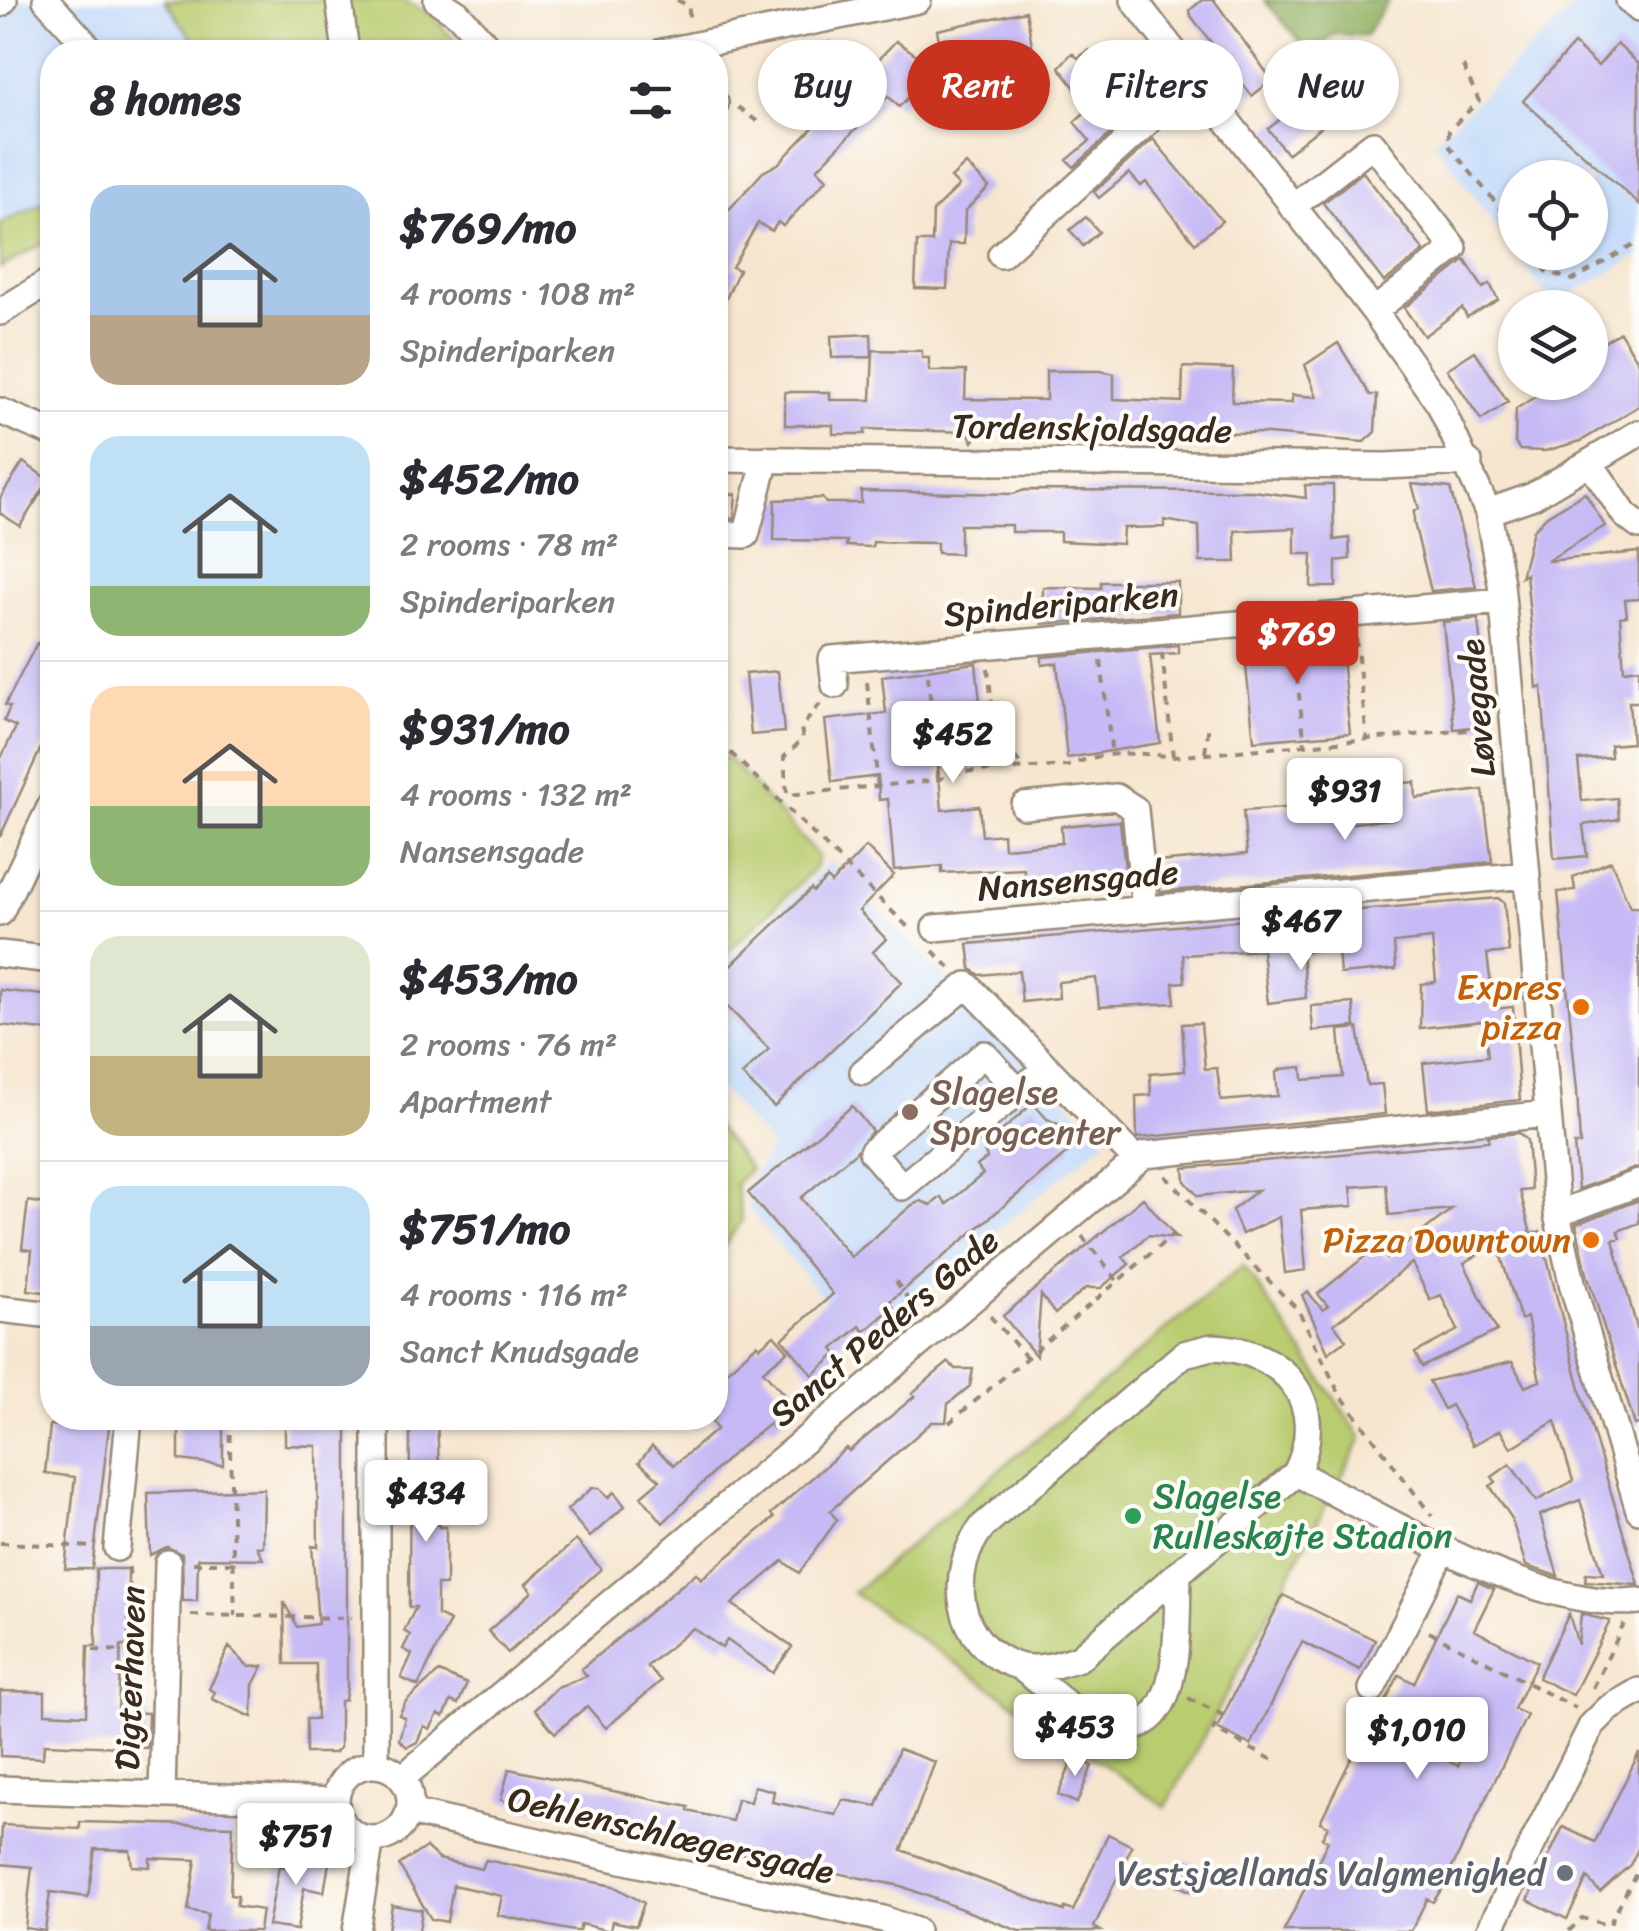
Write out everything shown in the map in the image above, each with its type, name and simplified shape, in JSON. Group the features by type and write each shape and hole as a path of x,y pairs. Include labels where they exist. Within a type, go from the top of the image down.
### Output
{"street":[{"path":"46,0 83,40"},
{"path":"339,0 344,40"},
{"path":"437,0 458,14 481,40"},
{"path":"724,40 918,0"},
{"name":"Løvegade","path":"1134,0 1165,40"},
{"path":"1629,0 1639,9"},
{"path":"1001,255 1139,130"},
{"name":"Løvegade","path":"1234,130 1374,311 1440,405 1469,462 1488,512 1502,601 1557,1214 1573,1287 1639,1510"},
{"path":"1292,207 1373,144 1454,248 1374,311"},
{"path":"0,312 40,287"},
{"path":"0,412 40,428"},
{"path":"1488,512 1532,496 1639,434"},
{"name":"Tordenskjoldsgade","path":"728,458 1433,466 1469,462"},
{"path":"728,534 746,535 766,459"},
{"path":"1590,463 1626,516 1639,526"},
{"name":"Spinderiparken","path":"834,685 832,659 1502,601"},
{"path":"1024,806 1116,797 1135,809 1145,910"},
{"path":"0,913 40,828"},
{"name":"Nansensgade","path":"928,938 1145,910 1527,875"},
{"path":"0,954 40,959"},
{"path":"864,1072 967,986 1140,1158 1548,1114"},
{"path":"1018,1092 984,1054 872,1152 902,1187 1018,1092 1047,1068"},
{"name":"Sanct Peders Gade","path":"402,1778 1140,1158"},
{"path":"1557,1214 1639,1184"},
{"path":"0,1309 40,1314"},
{"path":"1020,1667 1051,1667 1080,1658 1178,1574 1296,1473 1306,1454 1308,1424 1288,1376 1268,1358 1240,1348 1212,1347 1184,1354 983,1526 966,1547 960,1572 960,1603 972,1630 994,1654 1020,1667 1086,1716 1117,1726 1145,1719 1170,1690 1178,1574"},
{"path":"123,1555 128,1430"},
{"path":"376,1430 376,1765"},
{"path":"1296,1473 1509,1579 1581,1596 1637,1601"},
{"name":"Digterhaven","path":"162,1796 168,1563"},
{"path":"1372,1689 1436,1563"},
{"path":"1489,1931 1587,1718 1639,1691"},
{"path":"376,1765 402,1778 410,1800 409,1812 395,1832 371,1839 346,1827 336,1801 348,1774 376,1765"},
{"path":"0,1789 336,1801"},
{"name":"Oehlenschlægersgade","path":"409,1812 916,1931"},
{"path":"356,1931 371,1839"}],"path":[{"path":"827,20 829,40"},
{"path":"1462,66 1479,101 1449,130 1448,145 1498,205"},
{"path":"1608,260 1639,242"},
{"path":"1546,270 1573,280 1590,270"},
{"path":"1353,614 1367,739"},
{"path":"1290,620 1305,744"},
{"path":"1160,631 1173,757"},
{"path":"1098,636 1112,756"},
{"path":"986,646 999,768"},
{"path":"925,651 938,780"},
{"path":"864,656 878,786"},
{"path":"787,796 784,757 803,739 801,728 834,685"},
{"path":"1205,753 1209,724"},
{"path":"776,796 938,780 956,772 1021,766 1047,768 1112,756 1147,753 1173,757 1514,726"},
{"path":"728,753 928,938 967,986"},
{"path":"1015,757 1021,766"},
{"path":"1140,1158 1299,1311 1339,1393 1463,1556"},
{"path":"1068,1218 1119,1283"},
{"path":"948,1424 1174,1234"},
{"path":"896,1280 932,1332"},
{"path":"974,1298 1028,1358"},
{"path":"229,1430 235,1616"},
{"path":"0,1543 123,1555 130,1604"},
{"path":"168,1563 234,1563"},
{"path":"1407,1620 1587,1718 1637,1601"},
{"path":"131,1614 131,1651"},
{"path":"166,1614 376,1618"},
{"path":"94,1650 166,1652"},
{"path":"1170,1690 1221,1714 1213,1730 1273,1760"},
{"path":"1569,1931 1582,1918 1609,1925 1639,1868"},
{"path":"1585,1931 1588,1920"}],"shaded area":[{"path":"0,0 174,0 202,40 40,40 40,230 0,252"},
{"path":"1581,0 1639,1 1639,255 1579,290 1542,290 1527,270 1608,270 1608,160 1498,160 1498,230 1434,141"},
{"name":"Slagelse Sprogcenter","path":"830,861 1106,1140 861,1343 752,1213 744,1191 772,1147 728,1098 728,960"}],"green space":[{"path":"165,0 402,0 432,15 454,40 193,40"},
{"path":"1264,0 1389,0 1365,36 1334,34 1328,40 1299,40"},
{"path":"40,204 40,245 0,268 0,224"},
{"path":"728,759 818,856 815,868 728,952"},
{"path":"728,1141 750,1169 735,1184 742,1221 728,1241"},
{"name":"Slagelse Rulleskøjte Stadion","path":"1243,1265 1362,1438 1166,1807 853,1593"}],"building":[{"path":"1202,0 1214,0 1243,40 1209,40 1190,10"},
{"path":"1026,11 1031,40 939,40 937,30"},
{"path":"1243,40 1263,68 1263,87 1252,96 1243,84"},
{"path":"896,41 907,48 907,99 899,107 887,97 887,50"},
{"path":"1574,44 1598,66 1617,44 1639,64 1639,204 1608,176 1608,160 1589,160 1523,101"},
{"path":"1070,55 1070,82 1059,67"},
{"path":"811,130 855,130 817,169 827,179 783,226 778,222 772,231 758,223 732,267 739,270 728,294 728,211 763,172 778,164"},
{"path":"1081,130 1115,130 1074,167 1067,160 1090,141"},
{"path":"1269,130 1317,130 1287,154"},
{"path":"1153,139 1222,221 1195,243 1146,182 1141,186 1129,173 1099,198 1094,192"},
{"path":"966,164 989,187 965,211 964,244 949,244 947,289 915,288 917,242 932,242 933,211 959,186 951,178"},
{"path":"1363,172 1424,251 1384,282 1323,203"},
{"path":"1086,217 1099,232 1083,246 1070,230"},
{"path":"1465,260 1483,288 1490,284 1498,300 1467,317 1462,308 1424,336 1404,308"},
{"path":"1620,332 1639,363 1639,406 1581,441 1545,451 1520,450 1515,443 1516,409 1530,400 1608,400 1608,340"},
{"path":"871,334 872,357 832,358 831,336"},
{"path":"1338,343 1370,395 1377,395 1375,432 1364,442 1257,433 981,430 973,442 968,432 865,429 865,434 833,434 833,425 785,425 785,392 830,392 830,400 871,400 873,350 922,351 922,358 929,358 929,371 966,371 965,399 1046,400 1046,371 1101,371 1114,374 1114,399 1182,402 1183,367 1233,369 1232,402 1292,403 1292,395 1317,397 1305,365"},
{"path":"1475,351 1498,387 1498,400 1508,402 1481,420 1447,369"},
{"path":"23,462 40,474 40,494 20,526 0,513 0,498"},
{"path":"1412,484 1450,488 1476,587 1431,591 1414,523 1414,510 1419,509"},
{"path":"1305,485 1333,485 1334,540 1349,538 1350,559 1336,561 1336,587 1311,587 1312,554 1295,554 1295,528 1235,531 1236,562 1200,562 1199,526 1164,520 1164,527 1123,528 1122,544 1060,541 1060,532 1011,532 1011,525 960,525 960,554 937,553 937,543 873,542 872,547 846,546 847,541 774,540 775,500 822,498 826,503 861,503 861,491 1253,491 1306,498"},
{"path":"1585,493 1605,526 1547,561 1639,552 1639,599 1625,600 1627,616 1620,617 1624,670 1639,668 1639,702 1629,702 1632,743 1610,745 1611,757 1578,760 1582,801 1617,798 1619,819 1583,825 1587,856 1554,859 1542,687 1537,688 1526,574 1521,577 1533,530 1547,516"},
{"path":"728,494 736,494 734,518 728,518"},
{"path":"1101,582 1178,582 1178,613 1042,624 1043,587 1101,588"},
{"path":"1478,619 1489,725 1454,729 1443,622"},
{"path":"1339,631 1350,733 1254,741 1243,640"},
{"path":"37,643 40,644 40,750 0,837 0,760 16,727 4,721 10,707 5,705"},
{"path":"1178,645 1178,653 1150,655 1160,743 1067,758 1057,663 1042,665 1042,657"},
{"path":"976,663 986,760 938,765 942,810 979,806 982,836 1003,834 1004,848 1062,843 1061,826 1120,821 1126,878 1025,892 1024,869 942,873 942,866 894,870 888,799 879,800 878,776 832,782 825,720 886,713 882,676"},
{"path":"778,671 784,732 751,735 745,674"},
{"path":"1415,782 1416,798 1483,790 1492,862 1160,892 1157,862 1247,854 1243,811 1342,804 1344,824 1394,819 1391,784"},
{"path":"866,847 894,875 859,911 886,939 873,952 902,982 774,1107 742,1075 769,1049 728,1007 728,968 811,889 813,892 827,878 831,883"},
{"path":"1611,861 1630,907 1639,907 1639,1167 1578,1189 1574,1144 1580,1144 1577,1091 1558,892 1575,890 1573,877"},
{"path":"1498,898 1504,903 1509,952 1487,954 1494,1009 1513,1007 1520,1100 1428,1110 1423,1063 1488,1056 1484,1021 1420,1028 1421,984 1436,982 1432,939 1394,943 1396,969 1340,974 1338,948 1302,952 1306,998 1268,1003 1262,950 1183,955 1185,982 1173,983 1175,1003 1099,1007 1096,978 1058,982 1059,998 1022,1002 1019,971 980,975 971,969 968,944"},
{"path":"0,990 40,995 40,1030 0,1025"},
{"path":"1353,1003 1355,1027 1313,1031 1311,1006"},
{"path":"1201,1023 1205,1069 1217,1068 1221,1101 1278,1096 1276,1073 1281,1069 1302,1067 1303,1080 1343,1077 1339,1030 1358,1028 1367,1085 1382,1084 1385,1114 1137,1138 1136,1096 1151,1095 1150,1074 1185,1071 1182,1024"},
{"path":"1033,1103 1047,1119 1062,1126 1057,1131 1072,1149 889,1302 893,1307 864,1332 860,1326 833,1349 837,1354 813,1375 782,1339 833,1294 748,1193 852,1106 872,1131 856,1152 801,1198 851,1257 912,1205 921,1201 931,1205 941,1197 947,1204 983,1174 977,1166 987,1158 983,1148"},
{"path":"1519,1133 1527,1140 1531,1190 1520,1191 1531,1234 1540,1231 1581,1393 1639,1585 1585,1581 1586,1573 1603,1574 1580,1500 1540,1515 1558,1576 1526,1566 1511,1517 1490,1486 1496,1482 1492,1477 1510,1464 1536,1501 1573,1481 1555,1421 1511,1448 1500,1430 1473,1445 1451,1405 1444,1409 1429,1381 1512,1362 1525,1387 1540,1381 1527,1317 1521,1320 1497,1244 1464,1263 1497,1331 1422,1367 1415,1353 1458,1330 1441,1295 1430,1300 1412,1263 1334,1324 1346,1340 1328,1353 1302,1295 1308,1292 1323,1310 1328,1306 1318,1294 1368,1254 1379,1249 1387,1259 1452,1209 1389,1215 1386,1184 1351,1187 1353,1206 1301,1210 1306,1270 1285,1273 1279,1217 1242,1234 1232,1210 1258,1190 1198,1196 1185,1181 1184,1168 1489,1141 1488,1136"},
{"path":"1143,1198 1177,1238 1148,1235 1123,1257 1129,1264 1101,1288 1086,1288 1055,1314 1041,1295 1036,1356 1003,1316"},
{"path":"1639,1200 1639,1223 1618,1231 1621,1238 1613,1240 1639,1336 1639,1424 1635,1425 1587,1274 1576,1224"},
{"path":"28,1201 40,1203 40,1292 28,1290 32,1250 22,1249"},
{"path":"774,1335 788,1351 763,1371 793,1405 786,1411 789,1414 773,1428 769,1424 731,1455 663,1523 641,1496 660,1480 639,1462 652,1446 674,1465 716,1430 728,1430 728,1370 757,1344 760,1347"},
{"path":"949,1362 955,1369 973,1369 970,1386 948,1404 946,1422 932,1422 830,1511 837,1520 799,1573 783,1561 732,1604 792,1647 773,1673 727,1640 722,1648 693,1628 647,1666 661,1681 606,1728 587,1706 555,1733 535,1709 557,1687 587,1676 581,1669 696,1573 701,1579 774,1518 771,1514 846,1448 849,1451 915,1396 912,1393"},
{"path":"49,1430 109,1430 92,1569 65,1569 75,1477 45,1473"},
{"path":"179,1430 223,1430 223,1465 179,1460"},
{"path":"285,1430 347,1430 347,1687 345,1700 340,1701 340,1748 334,1753 306,1753 306,1719 317,1719 316,1664 285,1664 284,1602 297,1627 318,1624 312,1546 318,1547 317,1446 285,1445"},
{"path":"410,1430 437,1430 439,1468 461,1468 461,1489 439,1490 439,1527 446,1527 446,1585 437,1585 437,1615 450,1621 418,1686 401,1678 412,1654 403,1649 410,1635 404,1631 416,1607 409,1607"},
{"path":"592,1488 599,1488 608,1498 614,1492 625,1506 590,1537 567,1510"},
{"path":"264,1489 263,1547 257,1547 263,1559 198,1558 197,1601 183,1601 182,1554 167,1547 150,1555 148,1493"},
{"path":"576,1540 601,1569 508,1653 488,1631 532,1592 526,1584"},
{"path":"96,1569 128,1569 128,1646 121,1646 118,1712 148,1713 147,1748 44,1744 43,1758 0,1756 0,1691 45,1692 45,1713 86,1715 88,1646 96,1646"},
{"path":"1478,1582 1494,1589 1474,1630 1537,1662 1514,1709 1527,1715 1441,1890 1433,1902 1427,1899 1411,1931 1284,1931 1328,1841 1322,1838 1328,1826 1320,1822 1369,1722 1374,1724 1399,1675 1414,1683 1457,1593 1470,1599","holes":["1429,1709 1475,1732 1458,1766 1413,1743"]},
{"path":"1283,1595 1375,1640 1360,1670 1302,1642 1251,1745 1217,1728"},
{"path":"1569,1614 1578,1645 1581,1614 1610,1621 1573,1695 1538,1678"},
{"path":"229,1647 249,1667 263,1666 253,1685 252,1717 212,1699 215,1692 209,1689"},
{"path":"439,1672 467,1684 458,1704 451,1701 444,1717 438,1714 430,1729 424,1726 417,1742 407,1747 399,1740 405,1718 399,1715 406,1701"},
{"path":"899,1749 935,1762 902,1850 1064,1911 1073,1911 1108,1834 1132,1846 1094,1927 1101,1931 1019,1931 901,1886 613,1828 585,1820 586,1814 547,1804 545,1811 501,1800 509,1769 689,1807 688,1811 732,1821 737,1799 750,1802 754,1786 774,1791 772,1802 836,1815 843,1800 877,1806"},
{"path":"1639,1753 1639,1847 1630,1865 1600,1892 1587,1878 1567,1919 1528,1900 1563,1827 1595,1842"},
{"path":"1075,1754 1092,1766 1077,1803 1058,1795"},
{"path":"80,1822 233,1826 230,1895 238,1896 236,1906 262,1910 259,1931 205,1931 208,1914 188,1910 196,1860 150,1858 150,1867 132,1866 130,1850 95,1849 88,1897 50,1892 45,1931 25,1928 32,1867 0,1864 2,1825 80,1829"},
{"path":"426,1847 439,1859 481,1869 486,1860 613,1886 644,1903 636,1926 612,1921 610,1931 581,1924 579,1931 573,1931 498,1915 502,1896 453,1885 447,1922 431,1919 399,1865"},
{"path":"292,1850 323,1856 322,1862 329,1863 324,1892 304,1888 297,1930 268,1926 279,1866 289,1867"},
{"path":"1183,1859 1201,1867 1190,1891 1172,1883"},
{"path":"392,1905 422,1910 419,1931 388,1931"}],"place":[{"name":"Expres pizza","path":"1581,1007"},
{"name":"Slagelse Sprogcenter","path":"910,1112"},
{"name":"Pizza Downtown","path":"1591,1240"},
{"name":"Slagelse Rulleskøjte Stadion","path":"1133,1516"},
{"name":"Vestsjællands Valgmenighed","path":"1565,1873"}]}
